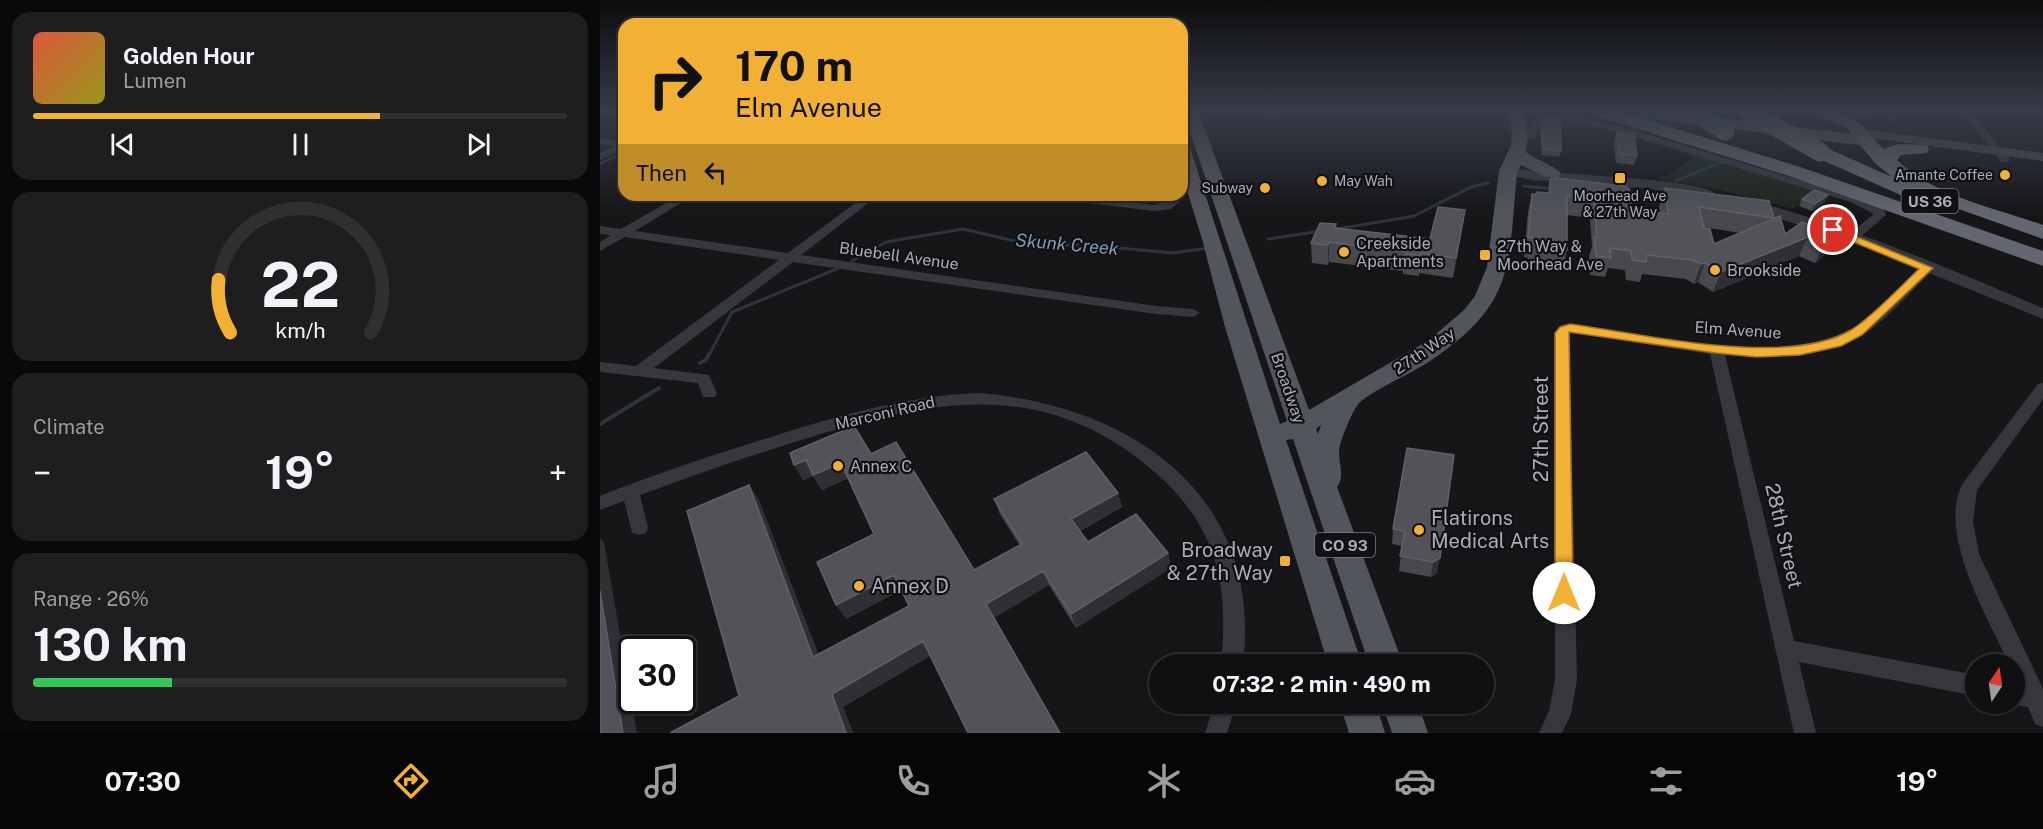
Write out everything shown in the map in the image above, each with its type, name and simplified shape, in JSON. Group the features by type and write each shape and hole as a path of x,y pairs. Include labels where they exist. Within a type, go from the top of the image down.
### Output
{"highway":[{"path":"1713,145 2043,259"},
{"name":"US 36","path":"1756,145 1798,164 2043,254"},
{"name":"US 36","path":"1808,145 1945,207 2043,244"},
{"path":"1869,145 1878,158 1899,173 1941,194 2043,231"},
{"path":"1899,173 1887,161 1888,154 1899,150 1920,148"}],"main road":[{"name":"Broadway","path":"1196,145 1225,243 1272,438 1342,654"},
{"name":"27th Way","path":"1272,438 1301,426 1438,344 1458,329 1485,297 1498,267 1515,145"},
{"path":"1517,145 1532,165 1552,173"},
{"path":"1906,145 2002,156 2043,157"},
{"path":"1923,145 2043,164"},
{"name":"Broadway","path":"1188,161 1225,243 1301,426 1383,654"},
{"path":"1330,503 1326,449 1337,419 1350,397"},
{"path":"1361,714 1367,733"},
{"path":"1403,714 1410,733"}],"street":[{"path":"1516,145 1523,175 1578,178 1678,189 1786,214 1853,237 2043,314"},
{"path":"1675,145 1855,200 1879,210 1880,215 1853,237"},
{"path":"1993,145 2002,156"},
{"path":"600,157 618,147"},
{"path":"1552,173 1578,178"},
{"path":"600,247 678,201"},
{"path":"640,370 865,201"},
{"path":"1096,201 1154,208 1167,207 1173,201"},
{"name":"Bluebell Avenue","path":"600,230 1156,310 1193,313"},
{"name":"Elm Avenue","path":"1563,338 1564,330 1570,328 1716,349 1783,353 1816,349 1836,343 1858,332 1927,268"},
{"name":"27th Street","path":"1550,733 1560,714 1566,680 1563,338"},
{"name":"28th Street","path":"1716,349 1788,650 1805,733"},
{"path":"600,367 704,379 709,393"},
{"path":"2034,702 1969,554 1963,528 1963,506 1969,488 2043,388"},
{"name":"Marconi Road","path":"600,503 661,478 856,416 912,404 941,400 1007,400 1070,414 1118,435 1160,465 1196,501 1217,534 1232,578 1236,631 1233,654"},
{"path":"630,491 639,528"},
{"path":"1788,650 1965,684"},
{"path":"1216,733 1222,714"}],"shaded area":[{"path":"1689,154 1816,190 1793,209 1717,189 1660,180 1659,176 1667,176 1694,157"}],"building":[{"path":"1543,145 1561,145 1561,151 1543,149"},
{"path":"1618,145 1636,145 1637,156 1619,154"},
{"path":"1550,179 1623,186 1629,188 1632,210 1668,214 1665,188 1769,201 1774,218 1699,207 1704,228 1710,229 1714,244 1780,216 1785,234 1802,222 1836,235 1825,243 1808,237 1721,272 1705,263 1701,264 1693,260 1647,255 1646,262 1632,260 1631,251 1610,248 1611,258 1596,256 1594,200 1567,196 1567,250 1535,246 1532,238 1528,238 1532,194 1550,193"},
{"path":"1814,190 1828,195 1815,204 1802,199"},
{"path":"1438,207 1465,210 1456,258 1421,253 1421,256 1405,254 1406,252 1329,242 1328,245 1311,243 1320,223 1336,224 1335,228 1430,239"},
{"path":"854,426 871,454 896,442 974,570 1022,544 994,499 1086,452 1118,493 1071,519 1088,542 1136,514 1168,553 1071,614 1043,571 986,604 1060,733 968,733 923,641 832,694 846,733 670,733 739,696 687,511 749,485 813,657 909,606 894,575 836,605 817,562 874,534 841,463 813,475 806,460 794,465 790,453"},
{"name":"Flatirons Medical Arts","path":"1407,448 1454,455 1440,558 1433,562 1400,556 1405,531 1393,529"},
{"path":"600,591 618,714 620,714 623,733 600,733"}],"waterway":[{"path":"600,164 618,155"},
{"name":"Skunk Creek","path":"1675,181 1722,162"},
{"name":"Skunk Creek","path":"1337,229 1414,216 1471,187 1488,183"},
{"name":"Skunk Creek","path":"1524,186 1553,189"},
{"name":"Skunk Creek","path":"852,261 886,242 963,229 1032,245 1086,245 1172,253 1209,248"},
{"name":"Skunk Creek","path":"1268,239 1321,231"},
{"name":"Skunk Creek","path":"709,355 732,312 839,268"},
{"name":"Skunk Creek","path":"700,363 706,360 709,354"},
{"name":"Skunk Creek","path":"600,424 659,388"}],"place":[{"name":"Amante Coffee","path":"2005,175"},
{"name":"Moorhead Ave & 27th Way","path":"1620,178"},
{"name":"May Wah","path":"1322,181"},
{"name":"Subway","path":"1265,188"},
{"name":"Creekside Apartments","path":"1344,252"},
{"name":"27th Way & Moorhead Ave","path":"1485,255"},
{"name":"Brookside","path":"1715,270"},
{"name":"Annex C","path":"838,466"},
{"name":"Flatirons Medical Arts","path":"1419,530"},
{"name":"Broadway & 27th Way","path":"1285,561"},
{"name":"Annex D","path":"859,586"}],"route":[{"path":"1564,593 1562,333 1564,330 1570,328 1716,349 1756,352 1783,353 1816,349 1836,343 1858,332 1927,268 1833,230"}]}
